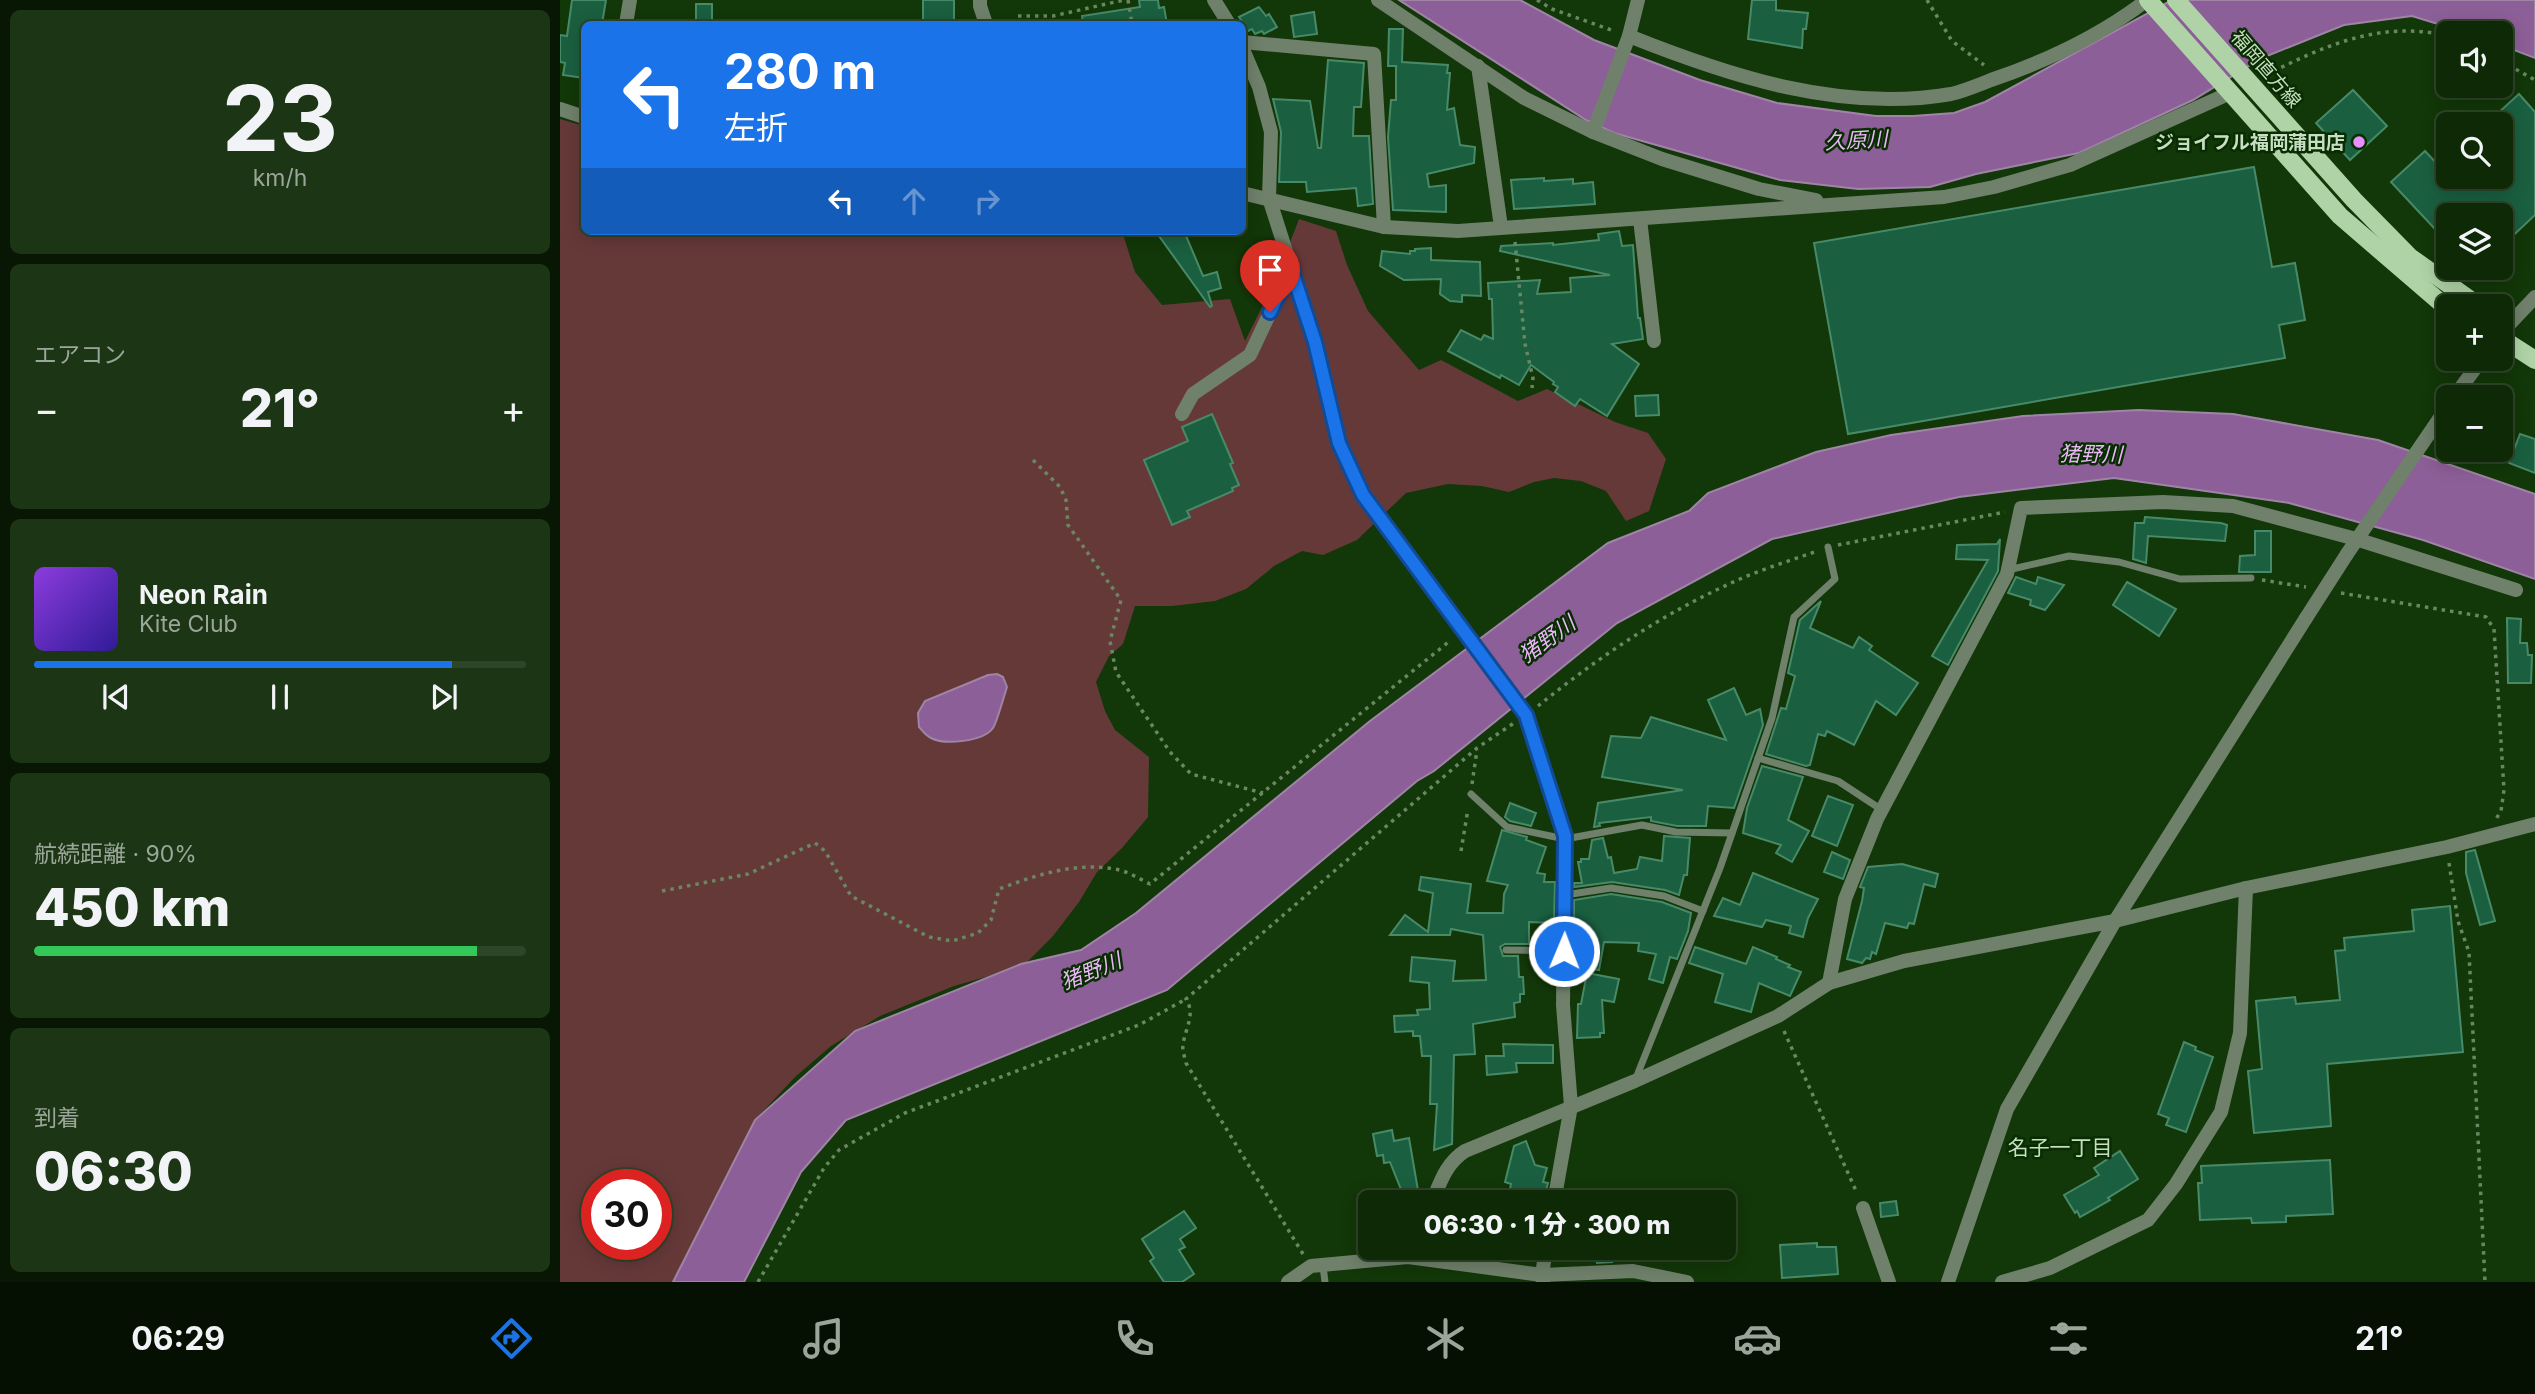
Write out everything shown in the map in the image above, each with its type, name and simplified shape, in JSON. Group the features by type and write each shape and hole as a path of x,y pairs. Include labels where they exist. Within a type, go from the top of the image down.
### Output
{"main road":[{"name":"福岡直方線","path":"2176,0 2344,190 2410,257 2462,294"},
{"path":"2149,2 2340,216 2436,299"},
{"path":"2513,344 2535,360"}],"street":[{"path":"626,21 630,0"},
{"path":"981,0 979,6 985,21"},
{"path":"1214,0 1228,21"},
{"path":"1378,0 1524,98 1593,132 1662,159 1759,189 1835,203"},
{"path":"1593,132 1629,36 1638,0"},
{"path":"1629,36 1730,73 1799,91 1868,98 1901,98 1952,94 2048,60 2149,2"},
{"path":"1246,44 1374,54 1384,227"},
{"path":"1246,54 1259,87 1271,132 1269,198 1315,342 1339,443 1363,495 1524,711 1565,839 1563,1004 1571,1106 1556,1190"},
{"path":"1478,66 1508,227"},
{"path":"1246,193 1384,227 1458,231 1944,197 1994,187 2070,165 2227,90"},
{"path":"560,109 581,116"},
{"path":"1640,219 1654,341"},
{"path":"1182,414 1193,394 1250,355 1291,268"},
{"path":"2513,322 2535,297"},
{"path":"1948,1282 2007,1109 2115,921 2356,539 2436,423"},
{"path":"1829,983 1846,899 1882,810 2008,570 2021,508 2163,502 2232,506 2356,539 2516,590"},
{"path":"1437,1190 1455,1157 1635,1081 1778,1016 1829,983 1903,961 2115,921 2246,888 2446,847 2535,824"},
{"path":"2001,1282 2050,1268 2148,1220 2176,1184 2221,1112 2240,1032 2246,888"},
{"path":"1863,1208 1889,1282"},
{"path":"1287,1282 1317,1266 1360,1260"},
{"path":"1447,1260 1543,1278 1633,1271 1687,1282"},
{"path":"1543,1278 1545,1260"}],"lane":[{"path":"1635,1081 1703,911 1772,718 1794,617 1835,579 1828,547"},
{"path":"2008,570 2069,556 2119,562 2180,579 2250,578"},
{"path":"1758,758 1838,781 1882,810"},
{"path":"1471,794 1507,827 1565,839 1642,825 1676,832 1732,833"},
{"path":"1564,895 1611,888 1664,896 1703,911"},
{"path":"1506,950 1564,951"},
{"path":"1317,1266 1325,1282"}],"path":[{"path":"1018,16 1053,16 1126,0 1131,21"},
{"path":"1537,0 1552,9 1629,36"},
{"path":"1927,0 1952,41 2000,77"},
{"path":"2247,79 2365,34 2396,30 2436,35"},
{"path":"2513,67 2535,79"},
{"path":"1508,227 1525,344 1533,379 1532,388"},
{"path":"1033,460 1060,487 1066,500 1068,525 1121,600 1110,641 1116,671 1170,752 1191,774 1263,793"},
{"path":"758,1282 824,1168 839,1150 905,1114 1139,1025 1186,999 1477,748 1524,711 1632,637 1727,584 1828,547 2021,508"},
{"path":"2250,578 2316,589"},
{"path":"2329,591 2486,617 2494,629 2504,790 2501,811 2482,838"},
{"path":"662,891 748,874 815,843 825,851 850,896 929,937 952,941 978,933 991,920 999,889 1039,874 1079,867 1117,869 1150,884 1464,630"},
{"path":"2446,847 2458,921 2469,952 2485,1282"},
{"path":"1186,999 1191,1006 1191,1018 1182,1047 1186,1063 1317,1266"},
{"path":"1778,1016 1863,1208"}],"shaded area":[{"path":"560,119 581,125 581,235 1123,235 1135,272 1162,305 1230,299 1245,341 1276,279 1299,219 1336,231 1347,265 1368,311 1419,370 1441,360 1518,401 1547,389 1615,422 1648,433 1666,459 1649,511 1626,521 1606,491 1581,481 1554,478 1534,482 1509,492 1482,486 1448,484 1406,493 1357,540 1323,555 1302,551 1274,566 1246,589 1215,601 1172,606 1135,606 1123,644 1109,656 1096,682 1105,711 1115,730 1149,757 1148,817 1097,872 1079,902 1053,936 1027,962 954,986 880,1016 831,1046 795,1077 755,1120 673,1282 560,1282"}],"water":[{"name":"久原川","path":"1399,0 1520,0 1594,40 1700,80 1777,103 1876,116 1913,116 1954,113 1985,102 2172,0 2535,0 2535,58 2513,50 2513,21 2436,21 2436,23 2412,16 2344,25 2262,58 2193,100 2079,153 1976,174 1930,187 1858,189 1780,180 1614,133 1586,120"},
{"name":"猪野川","path":"2139,410 2233,414 2378,440 2535,494 2535,579 2423,540 2289,503 2114,478 1959,497 1772,539 1617,623 1434,771 1417,781 1167,990 846,1120 801,1172 744,1282 673,1282 755,1120 855,1031 1021,964 1081,950 1136,913 1370,721 1608,543 1689,511 1708,493 1816,452 1891,435 2023,416"},
{"path":"997,674 1003,677 1007,687 995,725 988,733 963,741 945,741 929,737 919,727 918,713 925,701 988,675"}],"building":[{"path":"572,0 606,0 602,21 581,21 581,78 563,75 565,63 560,62 560,35 567,36"},
{"path":"923,0 954,0 954,21 923,21"},
{"path":"1139,0 1158,0 1159,8 1164,7 1166,21 1083,21 1082,16 1140,7"},
{"path":"1752,0 1776,0 1776,10 1808,13 1806,29 1803,29 1802,48 1748,39"},
{"path":"696,4 712,4 712,21 696,21"},
{"path":"1259,7 1266,16 1269,14 1277,27 1264,34 1262,31 1255,34 1252,29 1248,31 1246,21 1242,21 1239,17"},
{"path":"1314,12 1317,34 1294,37 1291,16"},
{"path":"1389,29 1403,29 1402,62 1448,65 1447,73 1450,73 1447,110 1454,108 1460,145 1475,147 1474,163 1427,174 1429,187 1446,185 1446,212 1393,210 1388,137 1391,100 1396,100 1396,66 1388,66"},
{"path":"1328,60 1364,63 1361,107 1354,107 1353,136 1369,136 1373,204 1358,206 1356,188 1307,192 1306,182 1279,182 1281,132 1273,99 1310,101 1318,148 1321,148"},
{"path":"2353,90 2387,126 2350,160 2316,123"},
{"path":"2519,94 2535,112 2535,215 2513,236 2513,203 2436,203 2436,230 2391,182 2425,151 2436,163 2436,189 2513,189 2513,112 2499,112"},
{"path":"2254,167 2272,267 2295,263 2305,320 2279,325 2285,358 1848,434 1814,243"},
{"path":"1544,178 1544,181 1573,179 1573,184 1593,182 1595,204 1514,209 1511,180"},
{"path":"1619,231 1622,246 1633,245 1638,318 1643,339 1612,344 1639,364 1607,416 1580,399 1575,406 1555,392 1558,387 1554,382 1531,365 1519,385 1448,351 1461,330 1481,340 1484,335 1493,339 1492,299 1489,299 1488,283 1540,280 1537,294 1571,292 1570,278 1610,275 1500,251 1501,246 1553,245 1599,240 1598,234"},
{"path":"1186,235 1203,276 1217,272 1221,288 1208,292 1212,306 1210,307 1159,236"},
{"path":"1431,248 1431,260 1480,262 1481,296 1462,295 1462,302 1450,301 1440,294 1441,279 1404,280 1380,266 1382,251 1410,254 1410,251 1415,249"},
{"path":"1658,395 1659,415 1636,416 1635,396"},
{"path":"1212,414 1233,463 1230,464 1239,485 1232,488 1233,491 1187,511 1190,517 1172,525 1144,460 1188,441 1182,427"},
{"path":"2520,434 2535,439 2535,473 2509,463 2513,462 2513,452"},
{"path":"2145,517 2221,523 2227,525 2225,541 2148,536 2146,563 2133,559 2135,523 2144,523"},
{"path":"2255,531 2271,531 2271,572 2239,572 2240,556 2255,555"},
{"path":"2000,539 1998,571 1948,665 1932,656 1988,560 1956,559 1957,545 1997,544"},
{"path":"2016,577 2036,584 2038,577 2064,585 2045,610 2030,605 2031,600 2008,593"},
{"path":"2127,582 2176,609 2159,636 2113,605"},
{"path":"1821,601 1810,628 1853,648 1859,637 1872,646 1869,650 1918,683 1896,715 1876,701 1854,745 1827,731 1825,736 1818,734 1810,765 1806,766 1766,754 1781,708 1786,709 1795,676 1788,673 1800,620"},
{"path":"2507,618 2521,619 2520,643 2527,643 2528,655 2532,655 2531,683 2508,683"},
{"path":"1734,688 1746,715 1760,709 1763,725 1734,808 1708,806 1706,826 1677,826 1651,821 1651,817 1599,823 1600,826 1594,827 1598,803 1683,790 1602,777 1611,736 1641,738 1651,717 1726,740 1708,700"},
{"path":"1762,766 1803,777 1788,820 1809,831 1792,862 1776,853 1781,845 1743,833 1747,808"},
{"path":"1828,796 1853,805 1837,846 1812,836"},
{"path":"1510,803 1536,813 1531,826 1510,821 1505,817"},
{"path":"1502,830 1527,837 1526,840 1546,847 1537,873 1545,874 1544,882 1555,882 1554,923 1529,922 1529,944 1505,944 1500,947 1503,956 1518,956 1519,977 1523,977 1524,994 1520,994 1520,1002 1514,1003 1515,1017 1473,1024 1475,1054 1454,1055 1452,1144 1434,1150 1437,1104 1430,1104 1431,1056 1422,1056 1420,1036 1413,1036 1413,1031 1395,1032 1394,1016 1418,1015 1417,1010 1430,1009 1429,983 1410,981 1412,957 1455,961 1453,981 1486,980 1483,935 1451,929 1450,935 1390,935 1405,915 1428,932 1433,893 1419,890 1421,877 1471,884 1467,913 1503,913 1504,894 1508,885 1487,881"},
{"path":"1664,836 1690,838 1687,875 1684,875 1679,895 1665,890 1612,882 1574,887 1574,883 1582,883 1578,862 1581,862 1581,859 1589,859 1592,840 1603,838 1614,873 1637,869 1640,857 1662,861"},
{"path":"2475,850 2495,921 2480,925 2466,873 2466,852"},
{"path":"1832,852 1850,860 1843,879 1824,872"},
{"path":"1902,864 1938,874 1935,887 1924,884 1914,924 1909,923 1907,928 1885,923 1876,954 1872,952 1870,959 1866,958 1862,963 1847,959 1862,901 1864,888 1860,887 1868,867"},
{"path":"1753,873 1818,899 1808,918 1803,937 1789,933 1791,926 1766,920 1762,927 1714,916 1723,898 1740,905"},
{"path":"1611,894 1662,902 1691,913 1688,931 1677,959 1670,957 1663,983 1649,979 1656,954 1638,951 1639,943 1604,942 1599,970 1574,966 1582,924 1574,924 1574,900"},
{"path":"2450,906 2463,1052 2327,1064 2331,1126 2254,1133 2248,1071 2262,1069 2256,1001 2295,997 2296,1004 2340,1000 2335,951 2345,950 2344,938 2414,931 2412,910"},
{"path":"1695,947 1746,964 1753,947 1777,957 1776,959 1790,965 1788,967 1801,972 1790,996 1759,983 1751,1012 1715,1002 1723,974 1689,963"},
{"path":"1587,973 1619,979 1614,1002 1602,1000 1604,1033 1600,1033 1600,1037 1577,1038 1578,1004 1581,1004"},
{"path":"2184,1042 2213,1057 2186,1132 2166,1125 2169,1118 2158,1114"},
{"path":"1503,1044 1553,1045 1553,1063 1516,1063 1517,1072 1487,1075 1486,1056 1504,1056"},
{"path":"1392,1130 1394,1141 1409,1138 1418,1190 1401,1190 1390,1162 1384,1163 1383,1155 1377,1156 1373,1134"},
{"path":"1526,1141 1535,1165 1547,1168 1543,1182 1548,1183 1546,1190 1510,1189 1511,1184 1505,1182 1514,1146"},
{"path":"2120,1151 2138,1179 2108,1198 2110,1200 2080,1217 2064,1195 2099,1175 2094,1168"},
{"path":"2330,1160 2333,1214 2286,1216 2286,1222 2252,1223 2251,1218 2200,1220 2198,1183 2202,1183 2201,1166"},
{"path":"1896,1201 1898,1215 1881,1217 1880,1203"},
{"path":"1184,1211 1196,1228 1180,1239 1185,1247 1179,1250 1194,1274 1182,1282 1164,1282 1150,1261 1154,1258 1142,1239"},
{"path":"1817,1243 1817,1247 1836,1247 1838,1274 1782,1278 1780,1245"},
{"path":"1597,1260 1612,1262 1597,1263"}],"place":[{"name":"ジョイフル福岡蒲田店","path":"2359,142"}],"district":[{"name":"名子一丁目","path":"2060,1147"}],"route":[{"path":"1270,312 1291,268 1315,342 1339,443 1363,495 1526,715 1565,836 1564,951"}]}
